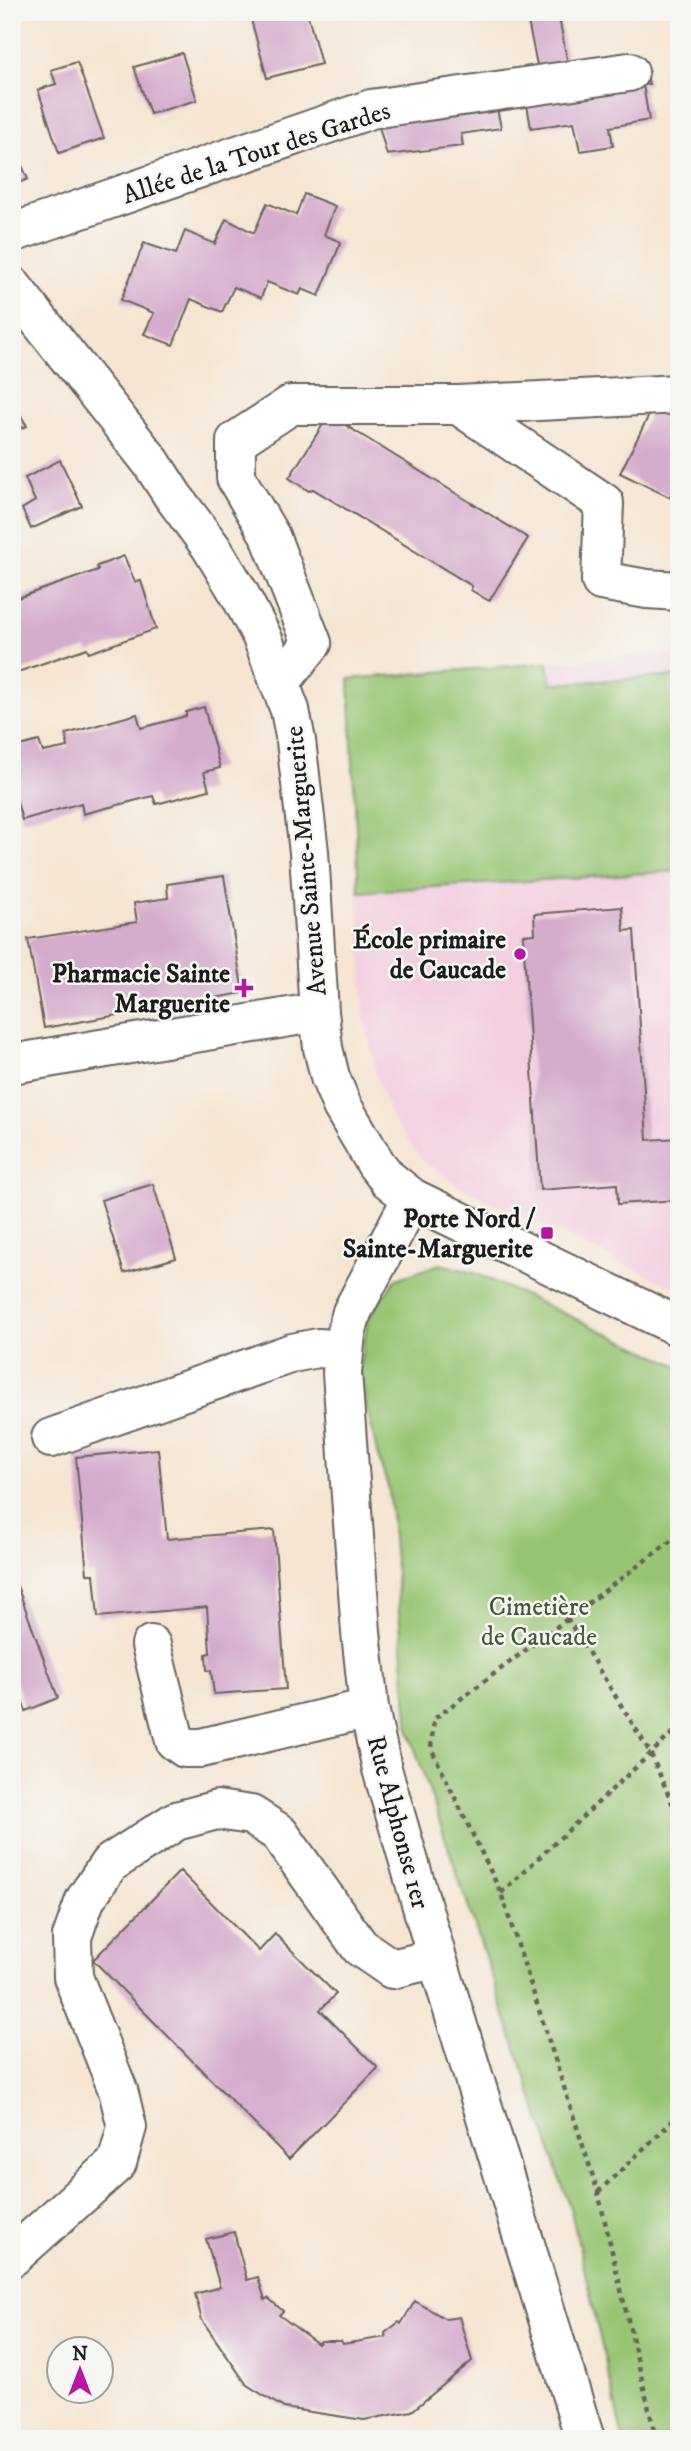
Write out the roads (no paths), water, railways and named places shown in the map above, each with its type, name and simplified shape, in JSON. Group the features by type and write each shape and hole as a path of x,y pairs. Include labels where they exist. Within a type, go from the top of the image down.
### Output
{"street":[{"name":"Allée de la Tour des Gardes","path":"12,233 371,109 629,72"},
{"name":"Avenue Sainte-Marguerite","path":"12,286 151,461 211,547 251,615 280,682 290,710 302,784 319,1012 326,1058 342,1106 376,1164 388,1179 412,1198 679,1327"},
{"path":"280,682 312,643 270,536 236,478 236,441 291,405 458,405 679,394"},
{"path":"458,405 604,502 601,580 647,589 679,591"},
{"path":"12,1064 319,1012"},
{"name":"Rue Alphonse 1er","path":"412,1198 352,1312 342,1373 369,1708 382,1769 580,2437"},
{"path":"51,1438 292,1353 318,1348 344,1350"},
{"path":"151,1644 175,1741 186,1748 201,1748 369,1708"},
{"path":"12,2257 117,2163 127,2127 118,2090 73,1977 72,1937 85,1900 109,1864 176,1821 217,1810 251,1815 279,1833 360,1947 392,1969 437,1958"}],"place":[{"name":"École primaire de Caucade","path":"520,954"},
{"name":"Pharmacie Sainte Marguerite","path":"244,988"},
{"name":"Porte Nord / Sainte-Marguerite","path":"547,1233"}],"park label":[{"name":"Cimetière de Caucade","path":"539,1621"}]}
